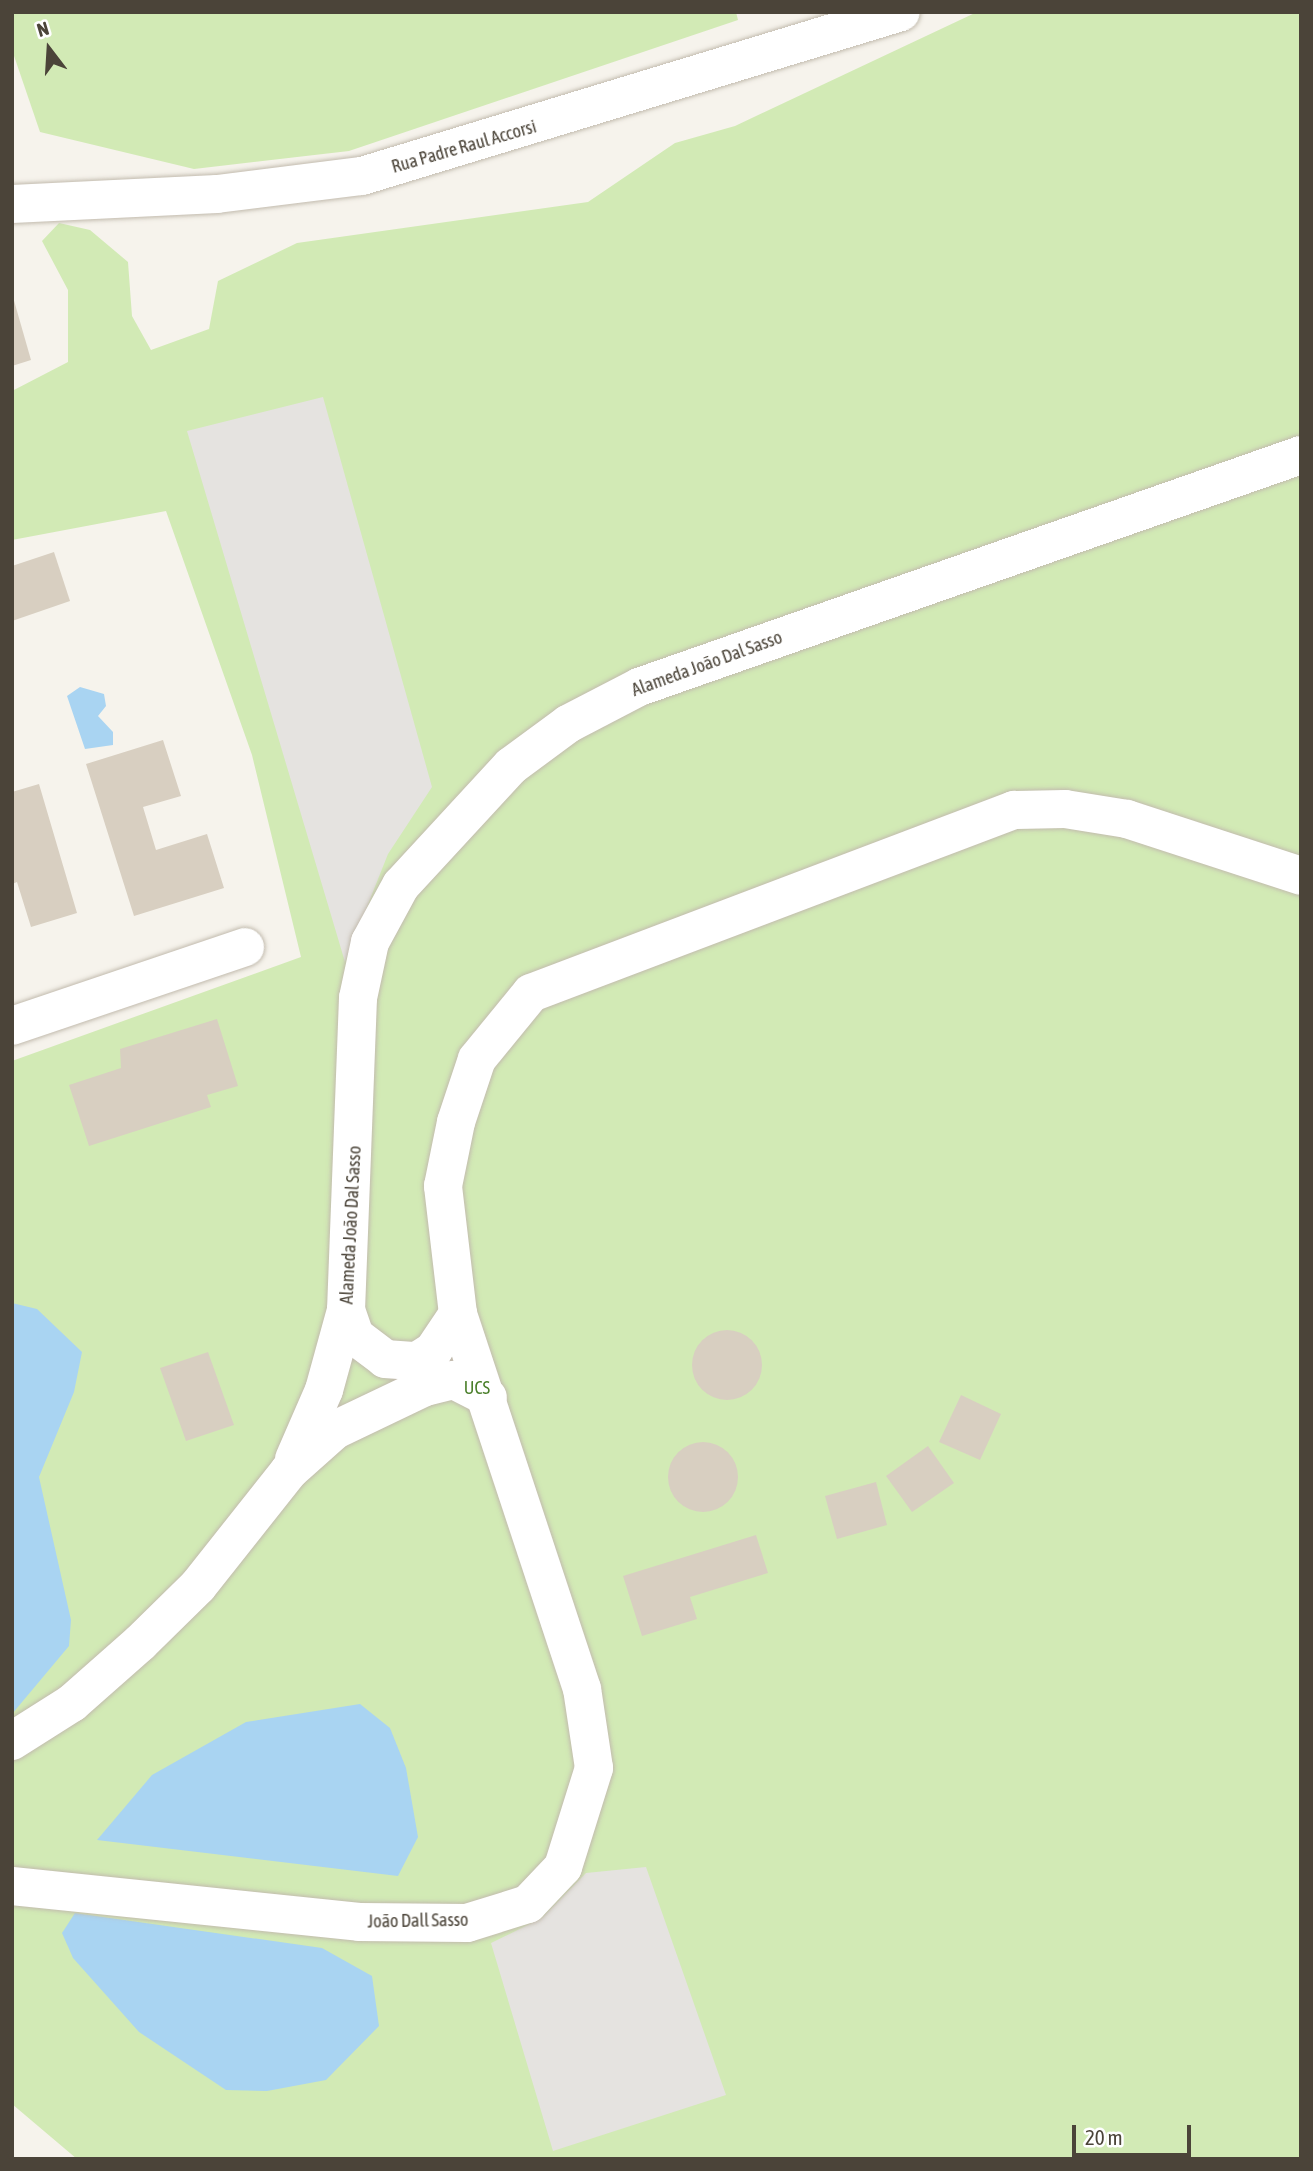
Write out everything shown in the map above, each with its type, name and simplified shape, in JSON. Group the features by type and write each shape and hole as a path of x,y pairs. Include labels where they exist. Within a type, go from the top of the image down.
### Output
{"street":[{"name":"Rua Padre Raul Accorsi","path":"12,204 217,194 362,176 901,12"},
{"name":"Alameda João Dal Sasso","path":"458,1314 433,1351 397,1364 355,1336 346,1310 358,999 370,942 401,885 511,766 568,724 639,687 1301,456"},
{"path":"458,1314 443,1186 456,1122 477,1059 531,993 1014,810 1065,809 1128,819 1301,876"},
{"path":"12,1026 246,947"},
{"path":"289,1471 324,1390 346,1310"},
{"name":"João Dall Sasso","path":"12,1886 359,1922 467,1923 528,1904 563,1867 594,1768 582,1689 488,1397 458,1314"},
{"path":"12,1741 72,1703 198,1586 289,1471 335,1430 425,1387 454,1380 488,1397"}],"green space":[{"path":"12,12 736,12 738,20 349,151 194,169 40,132 12,50"},
{"name":"UCS","path":"977,12 1301,12 1301,2159 77,2159 12,2104 12,1061 301,957 252,755 166,511 12,540 12,391 68,362 68,290 42,241 59,223 90,230 128,262 132,316 151,350 209,329 218,281 297,243 588,202 675,143 735,126"}],"shaded area":[{"path":"323,397 432,787 388,854 345,962 187,431"},
{"path":"646,1867 726,2095 553,2151 491,1943 542,1918 586,1873"}],"water":[{"path":"80,687 104,694 106,706 98,716 113,732 113,745 85,749 67,696"},
{"path":"12,1303 37,1309 82,1352 74,1392 39,1477 71,1620 69,1646 12,1714"},
{"path":"360,1704 390,1728 406,1768 418,1837 398,1876 97,1840 152,1775 246,1722"},
{"path":"75,1913 322,1948 372,1976 379,2026 326,2080 267,2091 226,2090 139,2032 73,1958 62,1933"}],"building":[{"path":"12,298 31,360 12,366"},
{"path":"54,552 70,601 12,621 12,566"},
{"path":"163,740 181,796 143,807 156,850 207,834 224,888 134,916 86,764"},
{"path":"39,784 77,913 31,927 17,882 12,884 12,792"},
{"path":"217,1019 238,1086 207,1095 211,1107 89,1146 69,1085 121,1068 120,1049"},
{"path":"734,1330 747,1336 756,1345 760,1351 760,1379 752,1390 741,1398 720,1400 702,1390 694,1379 692,1358 702,1340 713,1332"},
{"path":"208,1352 234,1425 186,1441 160,1368"},
{"path":"961,1395 1001,1414 980,1460 939,1442"},
{"path":"696,1442 710,1442 723,1448 732,1457 738,1477 736,1490 728,1502 710,1512 696,1512 683,1506 674,1497 668,1484 668,1470 674,1457 683,1448"},
{"path":"928,1446 954,1483 912,1512 886,1476"},
{"path":"876,1482 887,1525 837,1539 825,1496"},
{"path":"756,1535 768,1573 690,1597 697,1619 642,1636 623,1576"}]}
